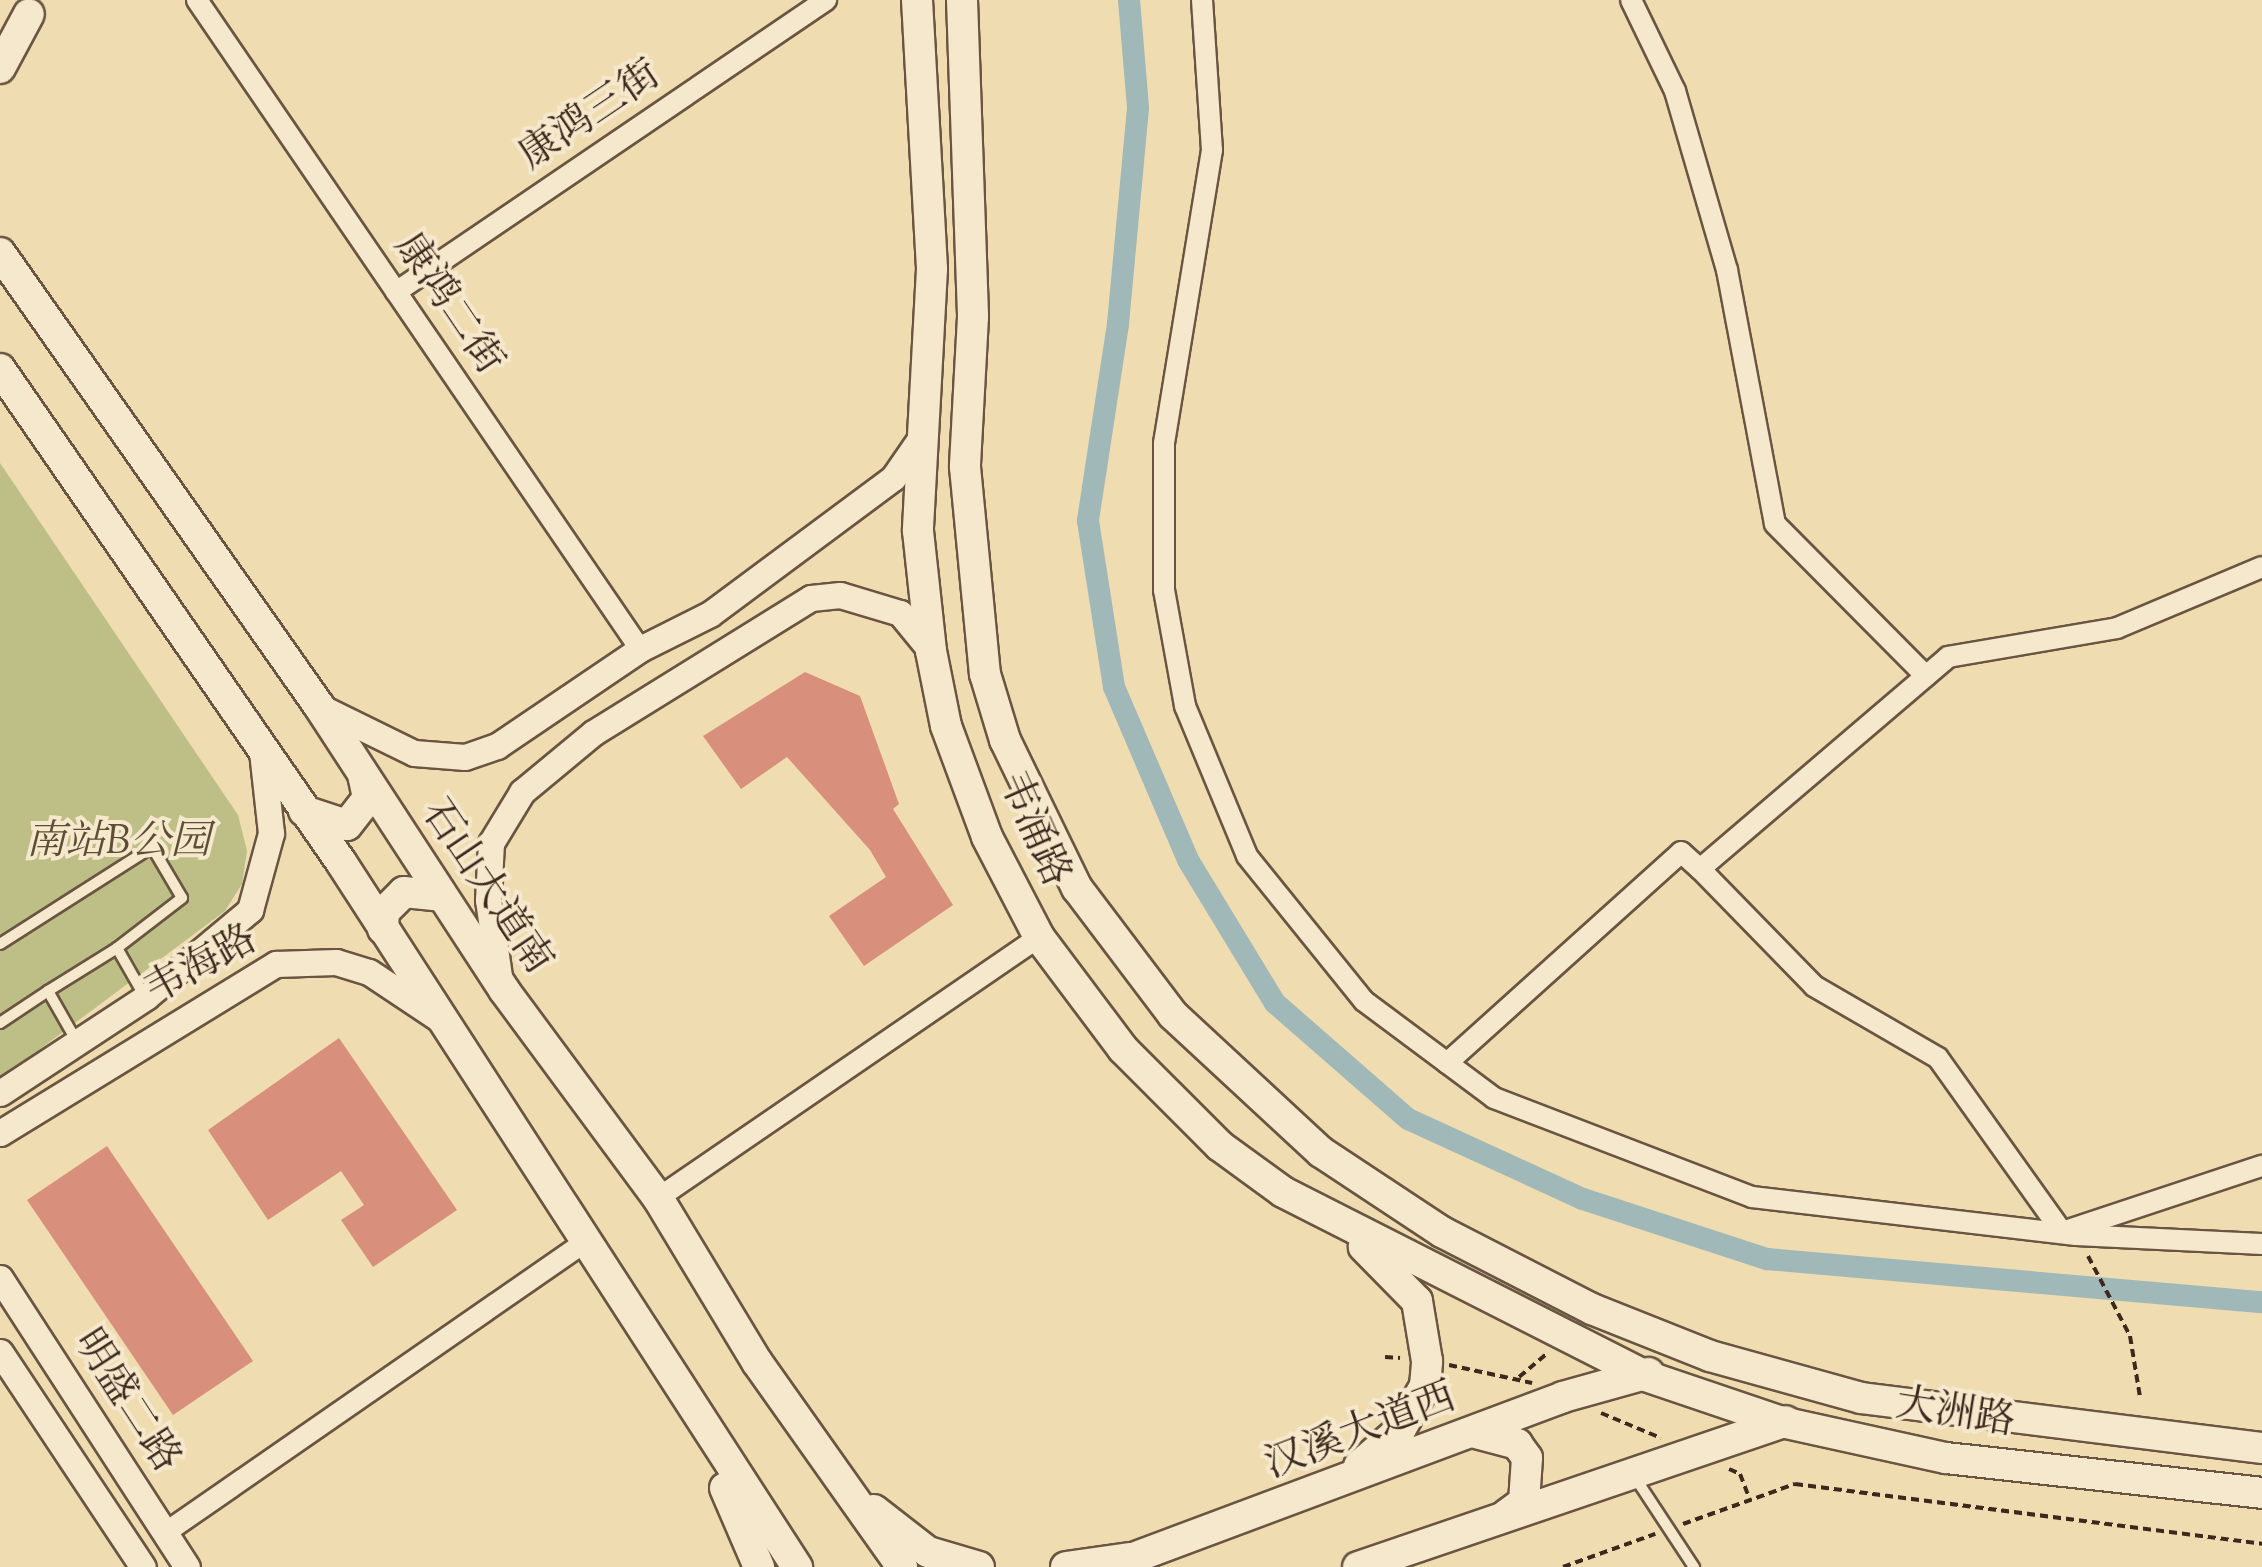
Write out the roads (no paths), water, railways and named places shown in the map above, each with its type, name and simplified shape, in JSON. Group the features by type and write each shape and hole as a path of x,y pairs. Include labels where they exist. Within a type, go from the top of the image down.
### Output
{"main road":[{"name":"韦涌路","path":"917,0 932,269 918,531 931,650 967,785 1038,937 1170,1100 1283,1192 1643,1375"},
{"name":"韦涌路","path":"962,0 973,607 1005,740 1077,888 1173,1015 1321,1152 1442,1232 1592,1310 1710,1356"},
{"path":"0,32 40,7"},
{"path":"0,68 40,7"},
{"name":"石山大道南","path":"6,263 319,706 504,990 658,1198 827,1464 902,1567"},
{"path":"0,369 450,1026 668,1374 797,1567"},
{"path":"304,811 348,825 368,798 363,775"},
{"path":"383,930 384,912 404,892 441,896"},
{"path":"1245,1521 1383,1450 1425,1386 1417,1301 1388,1263 1283,1192"},
{"path":"1422,1262 1449,1262 1452,1244 1442,1232"},
{"name":"汉溪大道西","path":"1109,1567 1165,1555 1472,1432 1710,1356"},
{"name":"大洲路","path":"1710,1356 1861,1398 2262,1448"},
{"path":"668,1374 760,1567"},
{"name":"大洲路","path":"1643,1375 1782,1422 1946,1458 2262,1492"},
{"path":"1358,1567 1861,1398"},
{"path":"1472,1432 1506,1440 1527,1458 1524,1502 1503,1516"},
{"path":"827,1464 910,1540 980,1567"},
{"path":"1066,1567 1165,1555"}],"street":[{"name":"康鸿二街","path":"198,0 640,649"},
{"name":"康鸿三街","path":"396,292 826,0"},
{"path":"1202,0 1212,150 1164,443 1164,590 1185,706 1247,856 1364,1000 1494,1098 1752,1197 2062,1232 2262,1244"},
{"path":"1631,0 1676,91 1727,270 1775,524 1926,676"},
{"path":"319,706 390,747 465,757 497,746 594,686 640,649 710,614 893,478 920,439"},
{"path":"1700,869 1948,657 2117,628 2262,567"},
{"path":"594,686 554,732 575,744 688,668 788,608 840,595 900,614 931,650"},
{"path":"688,668 728,623 726,614 710,614"},
{"path":"504,990 490,927 491,843 522,792 592,733"},
{"path":"0,1092 79,1045 146,998 239,924 259,892 271,834 262,752"},
{"path":"1448,1063 1681,852 1814,986 1938,1058 2062,1232"},
{"path":"658,1198 1038,937"},
{"name":"韦海路","path":"0,1133 276,964 306,960 369,972 450,1026"},
{"path":"169,977 192,989 178,1021"},
{"path":"2062,1232 2262,1166"},
{"path":"165,1533 586,1242"},
{"name":"明盛二路","path":"0,1278 187,1567"},
{"name":"明盛二路","path":"0,1352 143,1567"}],"lane":[{"path":"0,944 152,847 182,898 117,948 0,1023"},
{"path":"117,948 146,998"},
{"path":"48,992 79,1045"},
{"path":"1632,1472 1694,1567"}],"waterway":[{"path":"1129,0 1138,108 1118,324 1088,521 1114,687 1188,860 1275,1003 1408,1119 1583,1199 1767,1259 2262,1302"}],"park label":[{"name":"南站B公园","path":"118,844"}]}
